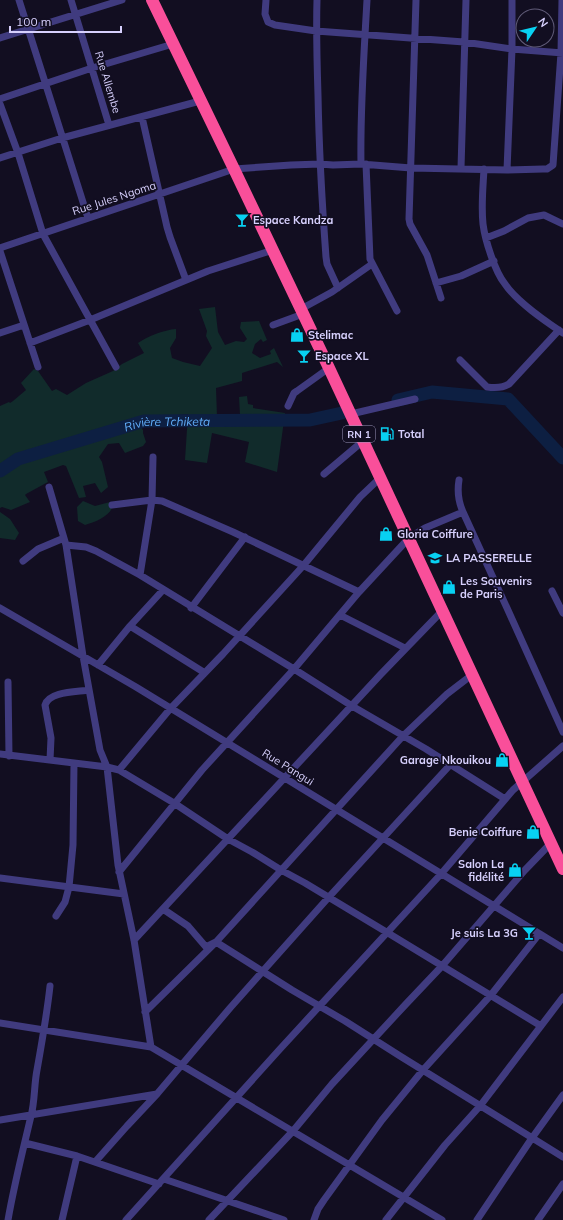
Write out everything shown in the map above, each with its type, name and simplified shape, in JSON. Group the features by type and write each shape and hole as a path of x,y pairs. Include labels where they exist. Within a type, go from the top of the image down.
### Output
{"highway":[{"name":"RN 1","path":"152,0 351,414 563,869"}],"street":[{"path":"19,0 88,218"},
{"name":"Rue Allembe","path":"71,0 109,125"},
{"path":"0,38 122,0"},
{"path":"266,0 265,14 268,22 275,25 316,32 464,42 512,49 562,53 562,0"},
{"path":"317,0 316,32 320,164 326,257 327,264 338,288"},
{"path":"367,0 364,35 361,142 364,164 370,259 397,310"},
{"path":"416,0 409,219 410,224 427,255 441,298"},
{"path":"461,168 466,0"},
{"path":"507,170 512,49 512,0"},
{"path":"0,99 46,85 92,68 173,44"},
{"name":"Rue Jules Ngoma","path":"0,248 234,169 320,164 364,164 411,168 461,168 484,170 547,168 553,165 562,53"},
{"path":"0,158 62,138 200,101"},
{"path":"0,104 18,153 43,234 116,367"},
{"path":"142,117 170,237 186,280"},
{"path":"460,360 487,386 493,388 505,386 509,384 561,332 517,298 507,288 501,278 483,227 484,170"},
{"path":"486,238 528,218 544,215 563,224"},
{"path":"30,343 208,271 273,250"},
{"path":"0,252 38,367"},
{"path":"436,283 461,276 494,261"},
{"path":"273,324 302,311 372,264"},
{"path":"0,332 24,325"},
{"path":"288,406 294,393 329,368"},
{"path":"351,414 415,398"},
{"path":"324,474 363,441"},
{"path":"140,576 152,500 154,457"},
{"path":"119,770 170,708 205,673 303,566 360,497 380,478"},
{"path":"459,480 457,491 458,502 563,732"},
{"path":"49,487 65,541 83,656 100,750 107,767 119,872 134,940 151,1047"},
{"path":"112,505 152,500 162,501 245,537 359,592"},
{"path":"119,872 174,803 227,742 294,669 359,592 409,538 425,528 463,512"},
{"path":"191,608 245,537"},
{"path":"23,561 38,548 65,541 96,551 294,669 505,799"},
{"path":"98,665 130,626 163,590"},
{"path":"552,591 563,613"},
{"name":"Rue Pangui","path":"0,608 136,687 563,948"},
{"path":"134,940 405,648 443,610"},
{"path":"340,615 405,648"},
{"path":"130,626 205,673"},
{"path":"145,1012 216,942 403,736 447,694 473,674"},
{"path":"8,682 8,756"},
{"path":"50,760 50,738 45,705 46,702 48,699 58,694 89,690"},
{"path":"126,1220 280,1049 388,933 505,799 522,781 563,746"},
{"path":"0,754 107,767 119,770 174,803 228,839 388,933 541,1026"},
{"path":"56,916 65,902 69,887 73,845 74,763"},
{"path":"95,1162 182,1066 328,898 450,765"},
{"path":"209,1220 293,1131 332,1084 442,966 551,843"},
{"path":"0,878 124,894"},
{"path":"162,909 188,926 206,947 216,942"},
{"path":"314,1220 318,1209 324,1200 382,1120 423,1070 491,995 539,934"},
{"path":"216,942 292,990 346,1021 563,1157"},
{"path":"8,1220 31,1115 36,1071 45,1030 50,986"},
{"path":"386,1220 445,1145 480,1106 563,997"},
{"path":"0,1023 151,1047 442,1220"},
{"path":"0,1120 157,1094"},
{"path":"477,1220 563,1095"},
{"path":"25,1143 76,1156 227,1201 267,1217 284,1220"},
{"path":"62,1220 76,1156"},
{"path":"538,1220 563,1184"}],"green space":[{"path":"215,307 218,332 225,345 236,341 244,342 247,339 240,328 241,322 259,321 267,340 263,342 261,339 255,344 252,353 260,358 271,354 270,351 274,348 283,367 277,362 242,373 242,381 216,388 217,417 240,415 239,397 247,396 248,404 253,405 253,408 285,413 277,472 245,462 249,442 212,433 207,463 185,460 188,414 145,418 142,429 146,442 143,446 125,453 119,443 108,444 99,457 102,462 108,487 101,493 95,483 83,486 86,497 79,498 66,466 63,465 44,472 48,482 25,495 30,502 11,510 2,507 0,508 0,406 9,402 10,403 26,390 21,383 34,369 38,371 52,391 56,389 67,395 86,383 113,371 122,364 144,353 138,343 142,340 161,332 176,329 176,338 170,348 172,358 200,366 212,348 206,336 207,331 199,309"},
{"path":"83,501 95,506 110,502 113,506 105,516 97,521 85,525 78,521 77,507"},
{"path":"0,512 10,519 19,533 15,540 0,538"}],"waterway":[{"name":"Rivière Tchiketa","path":"398,400 432,392 508,399 563,458"},
{"name":"Rivière Tchiketa","path":"0,471 18,459 144,421 310,420 342,413"}],"place":[{"name":"Espace Kandza","path":"242,220"},
{"name":"Stelimac","path":"297,335"},
{"name":"Espace XL","path":"304,356"},
{"name":"Total","path":"387,434"},
{"name":"Gloria Coiffure","path":"386,534"},
{"name":"LA PASSERELLE","path":"435,558"},
{"name":"Les Souvenirs de Paris","path":"449,587"},
{"name":"Garage Nkouikou","path":"502,760"},
{"name":"Benie Coiffure","path":"533,832"},
{"name":"Salon La fidélité","path":"515,870"},
{"name":"Je suis La 3G","path":"529,933"}]}
